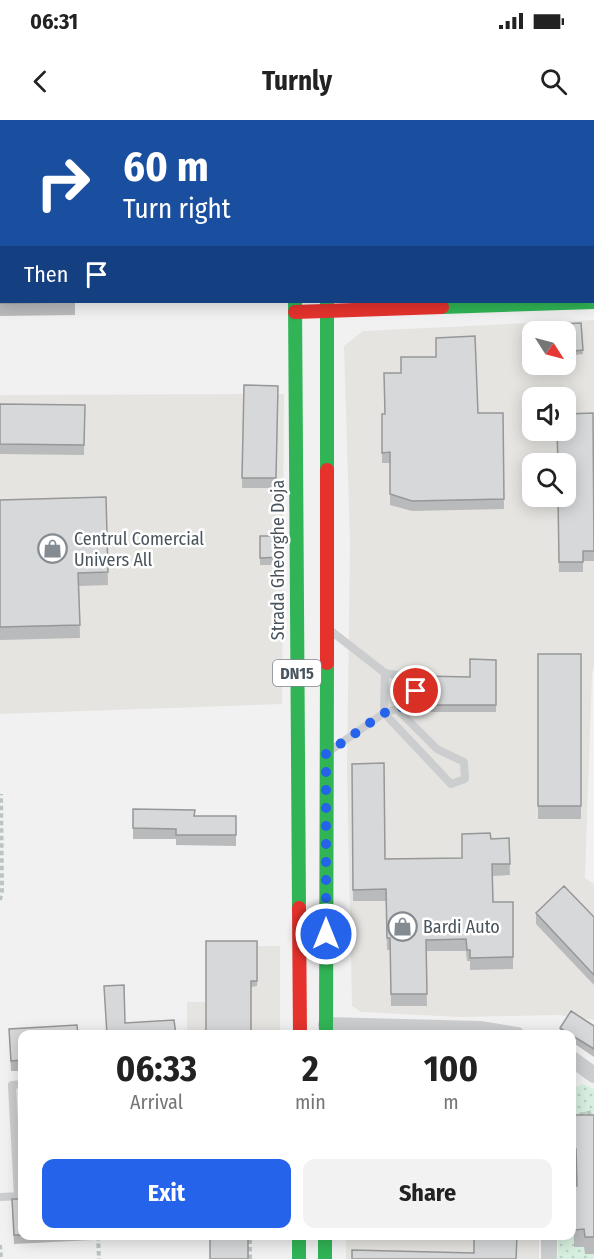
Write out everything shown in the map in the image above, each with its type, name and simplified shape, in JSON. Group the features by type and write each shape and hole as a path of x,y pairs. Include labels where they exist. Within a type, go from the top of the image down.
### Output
{"main road":[{"path":"295,307 512,303"},
{"name":"DN15","path":"326,1030 327,306"},
{"name":"Strada Gheorghe Doja","path":"295,307 300,1030"},
{"path":"299,1240 299,1259"},
{"path":"325,1259 326,1240"}],"street":[{"path":"326,1030 486,1030"},
{"path":"576,1062 594,1075"},
{"path":"549,1240 549,1259"}],"lane":[{"path":"326,754 384,713 416,703 416,678 385,673 327,627"},
{"path":"385,673 384,713 450,784 465,779 464,762 437,749 397,709"},
{"path":"18,1084 12,1085 18,1168"},
{"path":"0,1197 18,1196"}],"path":[{"path":"0,900 2,890 1,794"},
{"path":"576,1115 594,1112"},
{"path":"583,1114 584,1123"},
{"path":"99,1240 99,1259"},
{"path":"250,1240 250,1259"},
{"path":"0,1245 1,1259"}],"shaded area":[{"path":"594,320 594,666 585,878 594,884 594,1020 559,1015 460,1017 361,1012 352,1006 347,773 350,542 344,346 363,331 522,323 522,375 576,375 576,321 573,321"},
{"path":"284,394 282,704 0,714 0,395"},
{"path":"206,946 280,946 280,1030 187,1030 187,1002 207,1002"},
{"path":"346,1240 539,1240 539,1259 346,1259"}],"green space":[{"path":"583,1084 594,1089 594,1259 558,1259 558,1240 576,1240 576,1087"}],"building":[{"path":"576,323 581,323 583,350 576,351"},
{"path":"475,336 478,413 503,413 504,499 412,501 390,494 390,452 382,453 382,414 385,414 384,373 401,373 401,357 436,357 436,338"},
{"path":"244,385 278,386 276,478 242,478"},
{"path":"0,404 85,405 84,445 0,444"},
{"path":"593,413 594,551 583,551 583,562 559,562 558,507 576,507 576,453 558,453 557,441 576,441 576,414"},
{"name":"Centrul Comercial Univers All","path":"106,497 108,572 78,573 80,625 0,627 0,500"},
{"path":"260,536 282,536 282,557 260,558"},
{"path":"538,654 581,654 581,806 538,806"},
{"path":"470,659 496,660 496,705 409,705 421,699 422,676 470,677"},
{"path":"384,763 385,859 462,858 462,834 490,833 491,839 509,838 510,864 492,864 493,902 513,902 513,957 470,958 466,939 426,940 427,994 391,994 386,889 353,890 352,764"},
{"path":"133,809 195,810 194,816 236,816 236,835 176,835 176,829 133,828"},
{"path":"564,886 594,917 594,975 536,913"},
{"path":"206,941 257,941 257,981 251,981 251,1030 206,1030"},
{"path":"124,985 125,1023 174,1020 175,1030 107,1030 104,986"},
{"path":"571,1011 594,1026 594,1049 576,1038 576,1030 560,1028"},
{"path":"77,1025 78,1030 18,1030 18,1060 11,1061 9,1029"},
{"path":"576,1115 594,1115 594,1237 585,1237 584,1229 576,1230"},
{"path":"12,1199 18,1199 18,1235 14,1235"},
{"path":"210,1240 248,1240 248,1259 210,1259"},
{"path":"474,1240 517,1240 516,1259 352,1259 352,1250 474,1253"}],"traffic: fast":[{"path":"295,303 299,908"},
{"path":"327,303 327,470"},
{"path":"442,307 564,303"},
{"path":"326,1030 327,663"},
{"path":"299,1240 299,1259"},
{"path":"325,1240 325,1259"}],"traffic: jam":[{"path":"295,312 442,307"},
{"path":"327,470 327,663"},
{"path":"299,908 300,1030"}],"place":[{"name":"Centrul Comercial Univers All","path":"53,549"},
{"name":"Bardi Auto","path":"402,927"}],"route":[{"path":"326,934 326,754 384,713 416,703 416,691"}]}
